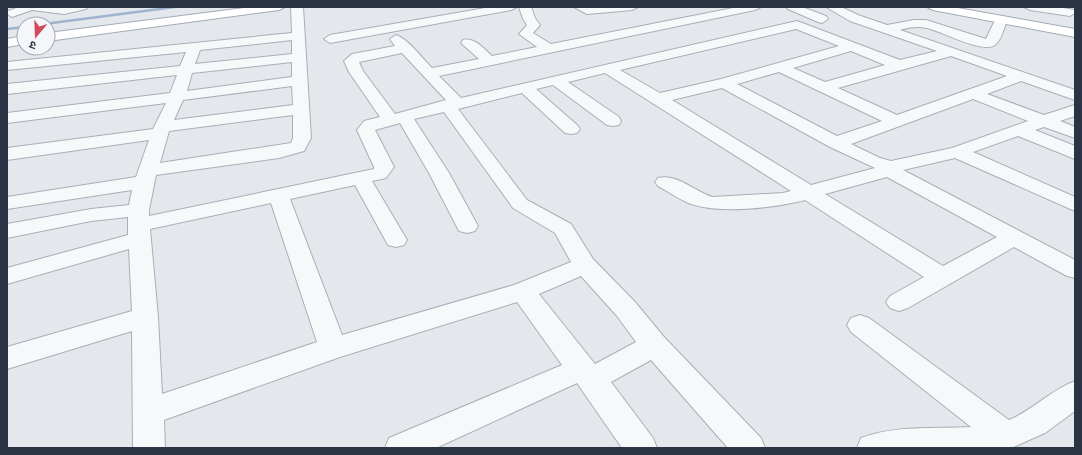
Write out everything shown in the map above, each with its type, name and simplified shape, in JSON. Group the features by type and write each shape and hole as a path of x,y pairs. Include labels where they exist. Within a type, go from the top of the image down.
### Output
{"main road":[{"path":"56,36 279,7"},
{"path":"933,7 1075,32"},
{"path":"944,7 998,19"}],"street":[{"path":"12,13 32,7 64,11 82,7"},
{"path":"7,203 290,150 298,147 302,138 297,7"},
{"path":"330,39 511,7"},
{"path":"525,7 529,19 534,25 531,29 525,31 525,34 550,50"},
{"path":"580,7 588,11 632,7"},
{"path":"692,7 754,36"},
{"path":"430,73 491,62 755,7"},
{"path":"792,7 822,19"},
{"path":"832,7 843,14 1075,95"},
{"path":"887,29 920,23 975,41 989,43 994,38 998,14 1018,15 1020,7"},
{"path":"1030,7 1070,12"},
{"path":"7,276 138,224 279,197 379,174 384,170 366,127 452,104 754,36 843,14"},
{"path":"797,25 899,65"},
{"path":"386,28 430,73 520,204 563,229 585,265 626,309 654,345 749,448"},
{"path":"8,67 298,36"},
{"path":"611,37 650,59"},
{"path":"468,44 491,62"},
{"path":"658,98 724,82 853,46"},
{"path":"149,448 145,317 138,224 146,176 161,130 177,96 194,47"},
{"path":"406,48 357,57 351,61 356,72 397,118 439,173 467,226"},
{"path":"826,87 899,65 950,52"},
{"path":"818,56 861,77"},
{"path":"7,89 299,57"},
{"path":"780,67 826,87 898,122"},
{"path":"607,68 658,98 942,277"},
{"path":"836,143 898,122 1021,76"},
{"path":"556,80 613,121"},
{"path":"7,118 299,81"},
{"path":"724,82 836,143 873,162 890,168 1075,270"},
{"path":"524,88 571,129"},
{"path":"974,94 1075,133"},
{"path":"7,154 300,109"},
{"path":"665,182 697,199 713,203 775,201 890,168 957,152 1045,122 1075,110"},
{"path":"1019,130 1075,153"},
{"path":"957,152 1075,205"},
{"path":"360,179 396,240"},
{"path":"279,197 333,348"},
{"path":"7,230 91,215 138,224"},
{"path":"899,302 1014,237"},
{"path":"148,412 333,348 522,291 585,265"},
{"path":"522,291 641,448"},
{"path":"7,358 145,317"},
{"path":"860,324 1005,435"},
{"path":"401,448 586,374 654,345"},
{"path":"873,448 979,440 1005,435 1038,422 1075,394"}],"waterway":[{"path":"56,22 175,7"},
{"path":"7,29 16,28"}]}
